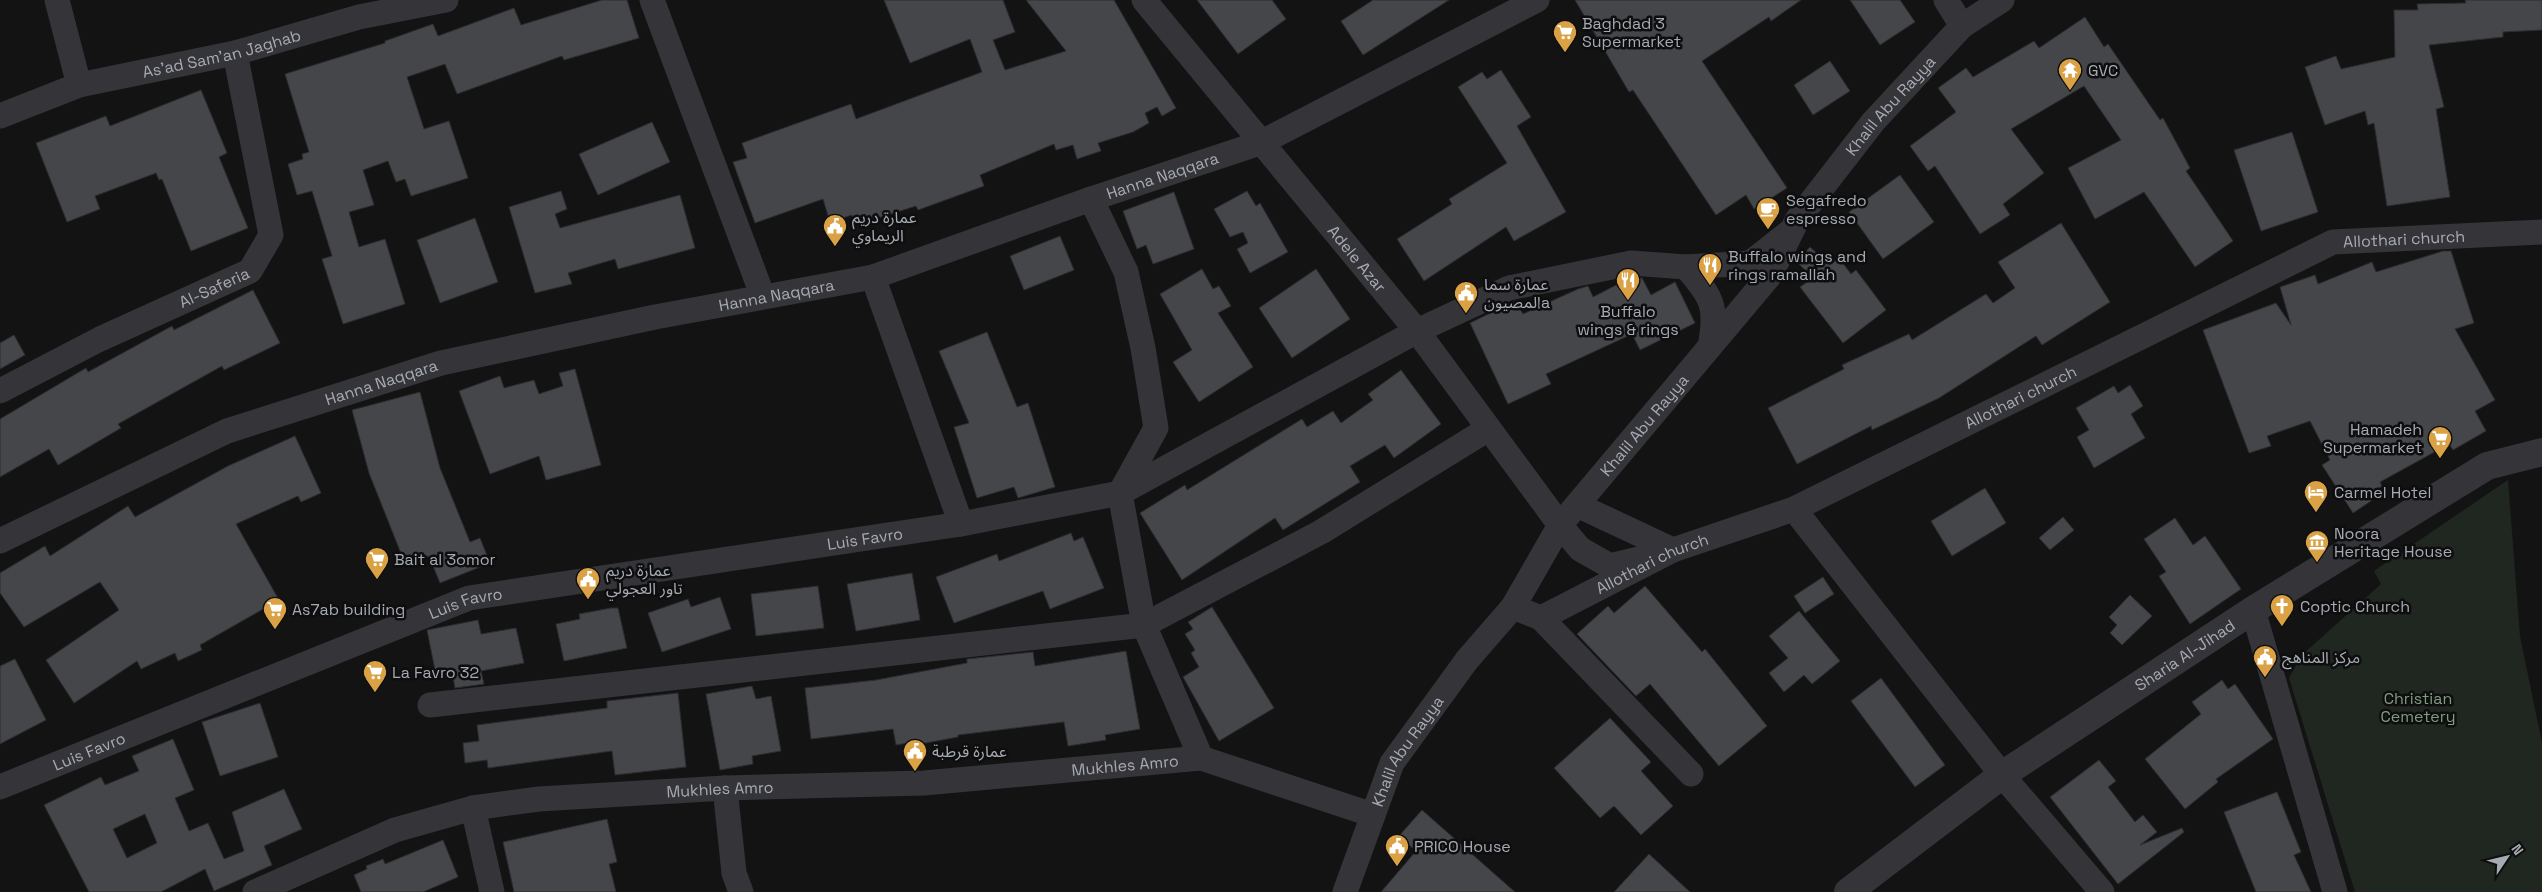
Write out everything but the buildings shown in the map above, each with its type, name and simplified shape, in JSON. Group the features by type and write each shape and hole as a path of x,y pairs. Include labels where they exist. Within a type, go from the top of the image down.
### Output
{"street":[{"path":"57,0 79,85"},
{"name":"As'ad Sam'an Jaghab","path":"0,116 79,85 235,53 360,17 446,0"},
{"path":"652,0 763,297"},
{"name":"Adele Azar","path":"1144,0 1260,143 1417,330 1488,429 1580,549 1610,566 1673,550"},
{"name":"Hanna Naqqara","path":"0,540 227,431 422,369 655,317 872,276 1091,199 1260,143 1536,0"},
{"path":"1946,0 1962,26"},
{"name":"Khalil Abu Rayya","path":"1345,892 1392,763 1467,660 1513,608 1560,525 1770,274 1797,220 1873,122 1962,26 2002,0"},
{"name":"Al-Saferia","path":"0,391 100,340 250,270 271,235 235,53"},
{"path":"1091,199 1126,272 1143,348 1156,428 1120,492 1144,625 1201,758 1373,815"},
{"name":"Luis Favro","path":"0,787 469,598 961,524 1120,492 1417,330 1509,288 1632,263 1686,267 1750,263 1792,230"},
{"name":"Allothari church","path":"1541,618 1673,550 1794,509 2333,242 2542,232"},
{"path":"1686,267 1708,294 1716,320 1710,346"},
{"path":"872,276 961,524"},
{"path":"430,705 1144,625 1321,532 1488,429"},
{"name":"Sharia Al-Jihad","path":"1848,892 2002,775 2253,610 2487,466 2542,452"},
{"path":"1577,506 1673,550"},
{"path":"1794,509 2002,775 2102,892"},
{"path":"1513,608 1541,618 1691,774"},
{"path":"2253,610 2334,892"},
{"name":"Mukhles Amro","path":"255,892 395,830 473,808 539,799 725,788 924,783 1201,758"},
{"path":"725,788 734,873 741,892"},
{"path":"473,808 492,892"}],"green space":[{"name":"Christian Cemetery","path":"2508,480 2520,636 2542,743 2542,892 2355,892 2289,678 2302,655 2381,584 2374,571"}],"place":[{"name":"Baghdad 3 Supermarket","path":"1565,53"},
{"name":"GVC","path":"2070,91"},
{"name":"Segafredo espresso","path":"1768,230"},
{"name":"عمارة دريم الريماوي","path":"835,247"},
{"name":"Buffalo wings and rings ramallah","path":"1710,286"},
{"name":"Buffalo wings & rings","path":"1628,301"},
{"name":"عمارة سما المصيونa","path":"1466,314"},
{"name":"Hamadeh Supermarket","path":"2440,459"},
{"name":"Carmel Hotel","path":"2316,513"},
{"name":"Noora Heritage House","path":"2317,563"},
{"name":"Bait al 3omor","path":"377,580"},
{"name":"عمارة دريم تاور العجولي","path":"588,600"},
{"name":"Coptic Church","path":"2282,627"},
{"name":"As7ab building","path":"275,630"},
{"name":"مركز المناهج","path":"2265,678"},
{"name":"La Favro 32","path":"375,693"},
{"name":"عمارة قرطبة","path":"915,772"},
{"name":"PRICO House","path":"1397,867"}]}
